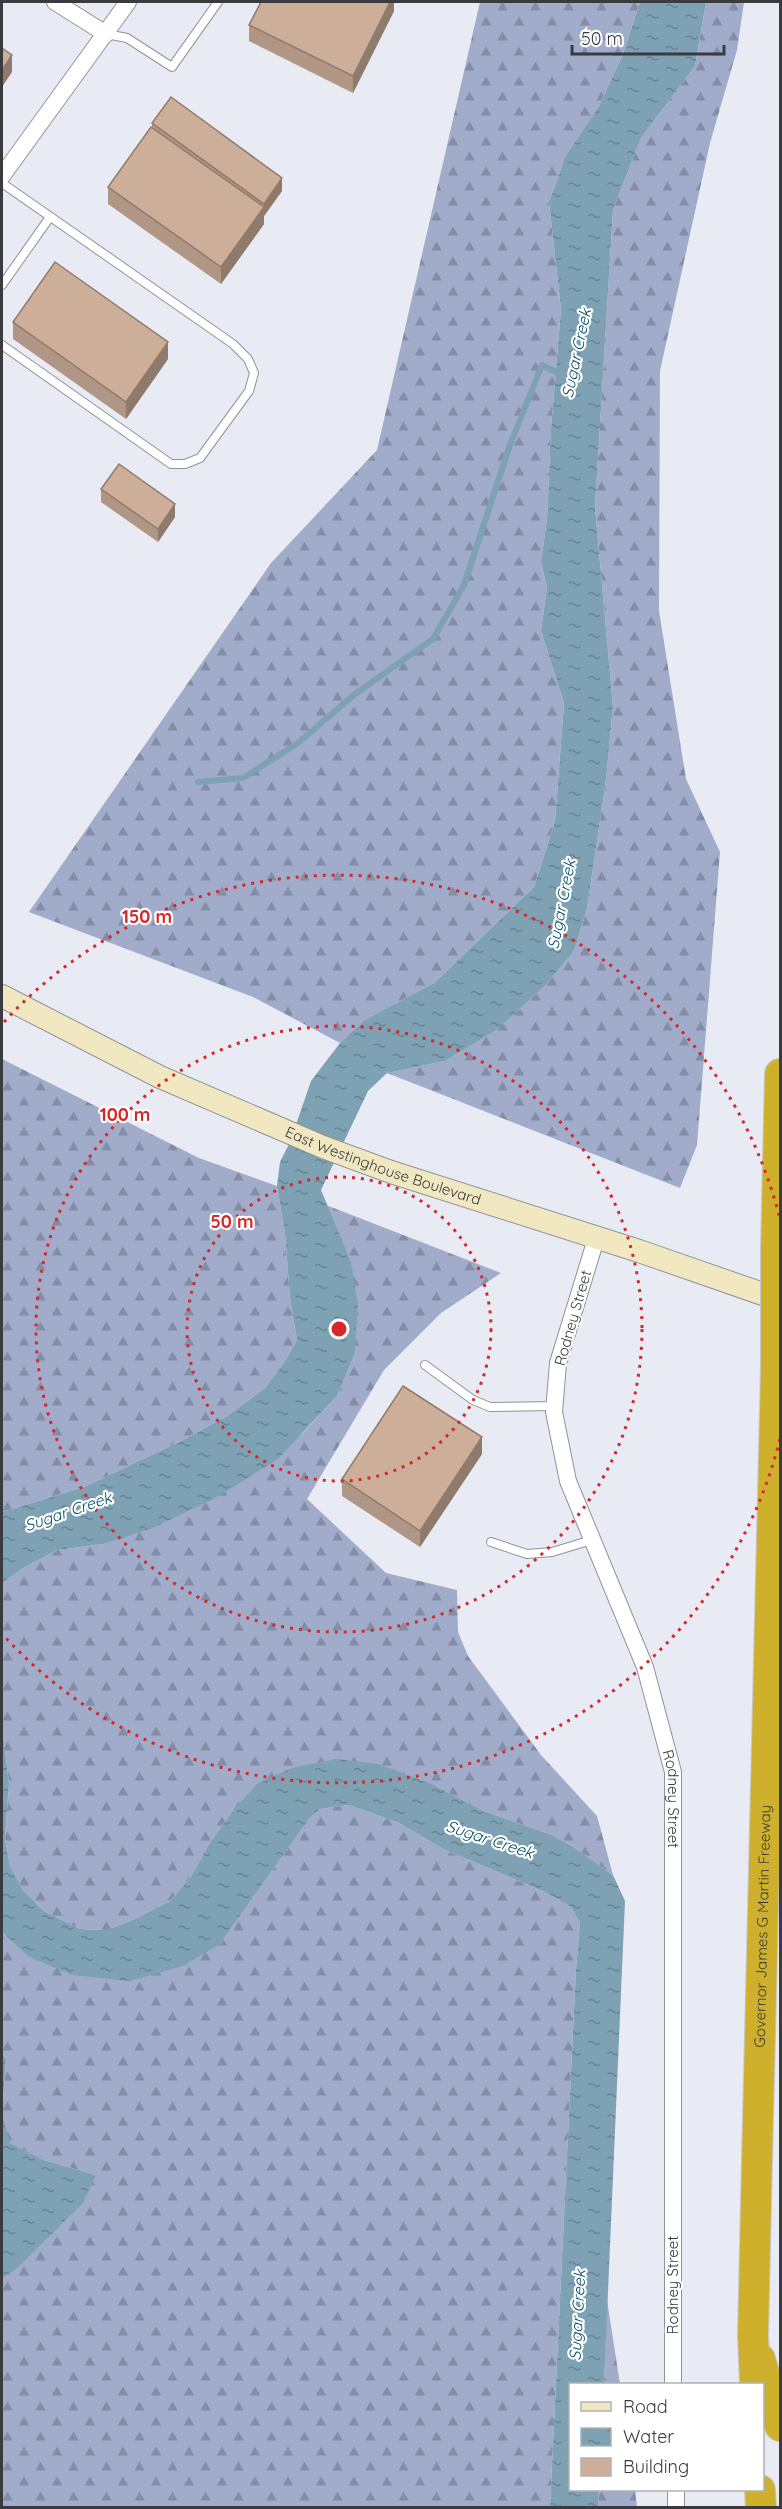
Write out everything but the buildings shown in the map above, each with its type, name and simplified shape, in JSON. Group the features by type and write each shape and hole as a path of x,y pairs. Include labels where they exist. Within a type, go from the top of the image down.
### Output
{"highway":[{"name":"Governor James G Martin Freeway","path":"755,2383 753,2336 776,1369 780,1074"},
{"path":"753,2336 780,2426"},
{"path":"760,2491 761,2508"}],"main road":[{"name":"East Westinghouse Boulevard","path":"2,996 160,1077 243,1114 390,1172 639,1251 780,1300"}],"street":[{"path":"55,2 106,34"},
{"path":"2,176 128,2"},
{"name":"Rodney Street","path":"596,1239 558,1364 555,1406 567,1481 645,1667 673,1772 673,2383"},
{"path":"676,2491 676,2508"}],"lane":[{"path":"106,34 127,38 172,67 218,2"},
{"path":"2,183 233,345 248,359 254,373 249,391 200,458 185,464 171,464 2,345"},
{"path":"2,285 50,217"},
{"path":"425,1365 473,1400 490,1407 555,1406"},
{"path":"491,1542 527,1554 552,1552 592,1540"}],"green space":[{"path":"480,2 640,2 623,54 599,106 566,155 549,202 561,309 551,429 547,519 541,562 547,587 541,631 564,703 555,821 534,887 434,983 364,1020 340,1043 253,997 29,912 271,563 377,450"},
{"path":"706,2 744,2 737,50 710,143 660,371 659,611 686,779 720,852 697,1145 680,1188 387,1073 445,1061 497,1030 545,986 574,951 587,909 606,780 613,706 595,507 613,210 641,138 695,66"},
{"path":"2,1059 199,1158 277,1186 297,1340 265,1388 227,1416 181,1441 84,1487 2,1512"},
{"path":"326,1205 501,1273 441,1313 384,1370 307,1499 386,1573 457,1590 458,1632 468,1656 541,1755 597,1816 613,1875 552,1835 484,1811 434,1785 234,1809 209,1844 190,1878 170,1901 107,1930 80,1929 44,1911 23,1890 10,1866 5,1838 9,1783 2,1726 2,1583 25,1567 58,1550 103,1544 302,1434 337,1396 354,1356 351,1262"},
{"path":"349,1805 399,1823 443,1849 545,1892 571,1907 580,1923 550,2507 2,2507 2,2279 14,2271 96,2175 44,2160 9,2143 2,2113 6,2059 2,2054 2,1932 27,1956 220,1944 309,1819 320,1809"},
{"path":"607,2300 620,2383 604,2383"},
{"path":"599,2491 635,2491 637,2507 598,2507"}],"water":[{"name":"Sugar Creek","path":"640,2 706,2 695,66 641,138 613,210 595,507 613,706 606,780 587,909 574,951 545,986 497,1030 445,1061 387,1073 368,1091 321,1190 351,1262 358,1306 354,1356 337,1396 278,1459 214,1499 150,1529 103,1544 58,1550 25,1567 2,1583 2,1512 84,1487 181,1441 227,1416 265,1388 297,1340 277,1186 280,1162 290,1142 311,1081 340,1043 364,1020 434,983 534,887 555,821 564,703 541,631 547,587 541,562 547,519 551,429 561,309 549,202 566,155 599,106 623,54"},
{"name":"Sugar Creek","path":"2,1726 9,1783 5,1838 10,1866 23,1890 44,1911 80,1929 107,1930 170,1901 190,1878 209,1844 234,1809 258,1783 292,1768 336,1759 379,1764 434,1785 484,1811 552,1835 613,1875 625,1901 604,2383 569,2383 569,2491 599,2491 598,2507 550,2507 580,1923 571,1907 545,1892 443,1849 399,1823 349,1805 320,1809 309,1819 220,1944 183,1966 129,1981 72,1975 27,1956 2,1932"},
{"path":"2,2054 6,2059 2,2113"},
{"path":"2,2113 10,2143 44,2160 96,2175 83,2203 14,2271 2,2279"}],"waterway":[{"name":"Sugar Creek","path":"198,782 243,778 298,743 355,694 433,639 464,585 510,445 542,365 562,375"}]}
